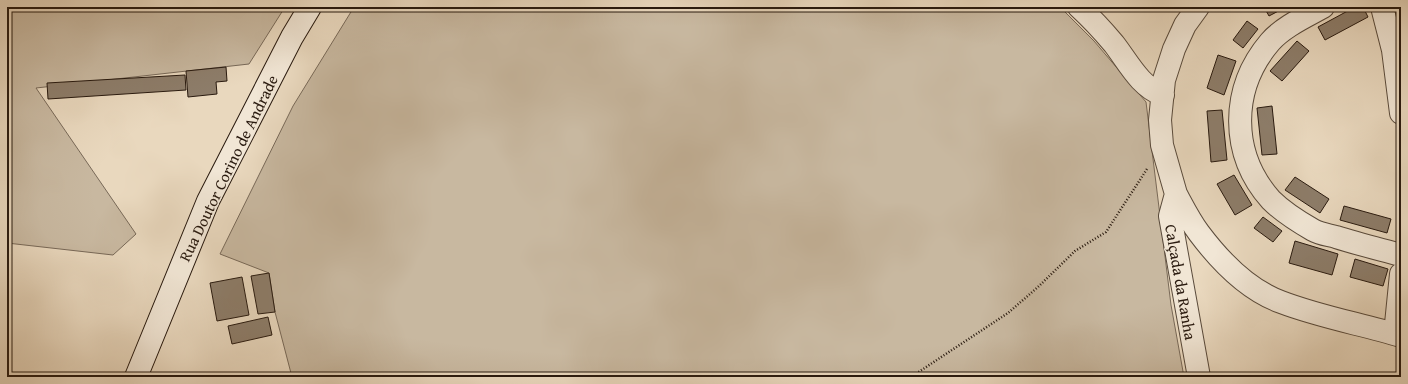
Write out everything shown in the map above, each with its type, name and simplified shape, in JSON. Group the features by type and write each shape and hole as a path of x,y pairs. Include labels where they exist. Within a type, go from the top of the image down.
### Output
{"street":[{"name":"Rua Doutor Corino de Andrade","path":"136,377 208,201 292,37 310,7"},
{"path":"1080,7 1113,43 1134,72 1149,88 1153,92 1163,95"},
{"path":"1198,7 1185,24 1174,49 1164,80 1160,120 1162,146 1176,194 1198,232 1221,260 1249,285 1280,302 1398,335 1401,274"},
{"path":"1323,7 1288,28 1270,42 1255,63 1249,75 1240,103 1240,131 1247,160 1258,182 1272,200 1292,217 1315,231 1401,255"},
{"path":"1382,7 1397,47 1401,113"},
{"name":"Calçada da Ranha","path":"1176,194 1170,216 1199,377"}],"path":[{"path":"911,377 1008,313 1075,252 1106,232 1162,146"}],"shaded area":[{"path":"7,7 285,7 249,64 36,88 136,234 113,255 7,243"},
{"path":"354,7 1060,7 1094,41 1146,102 1171,305 1184,377 292,377 275,312 269,273 220,254 293,106"}],"building":[{"path":"1264,7 1286,7 1269,16"},
{"path":"1355,7 1363,7 1368,17 1325,40 1318,27"},
{"path":"1247,21 1258,29 1243,48 1233,40"},
{"path":"1297,41 1309,51 1282,81 1270,71"},
{"path":"1218,55 1236,61 1224,95 1207,88"},
{"path":"226,67 227,81 216,82 217,94 188,97 186,71"},
{"path":"185,75 186,90 48,99 47,83"},
{"path":"1272,106 1277,154 1262,155 1257,108"},
{"path":"1222,110 1227,160 1211,162 1207,111"},
{"path":"1234,175 1252,205 1235,215 1217,184"},
{"path":"1295,177 1329,199 1320,213 1285,190"},
{"path":"1344,206 1391,219 1387,233 1340,220"},
{"path":"1263,217 1282,231 1273,242 1254,228"},
{"path":"1295,241 1338,254 1332,275 1289,263"},
{"path":"1355,259 1388,269 1383,286 1350,277"},
{"path":"269,273 275,312 258,314 251,276"},
{"path":"242,277 249,315 217,321 210,283"},
{"path":"268,317 272,335 232,344 228,326"}]}
